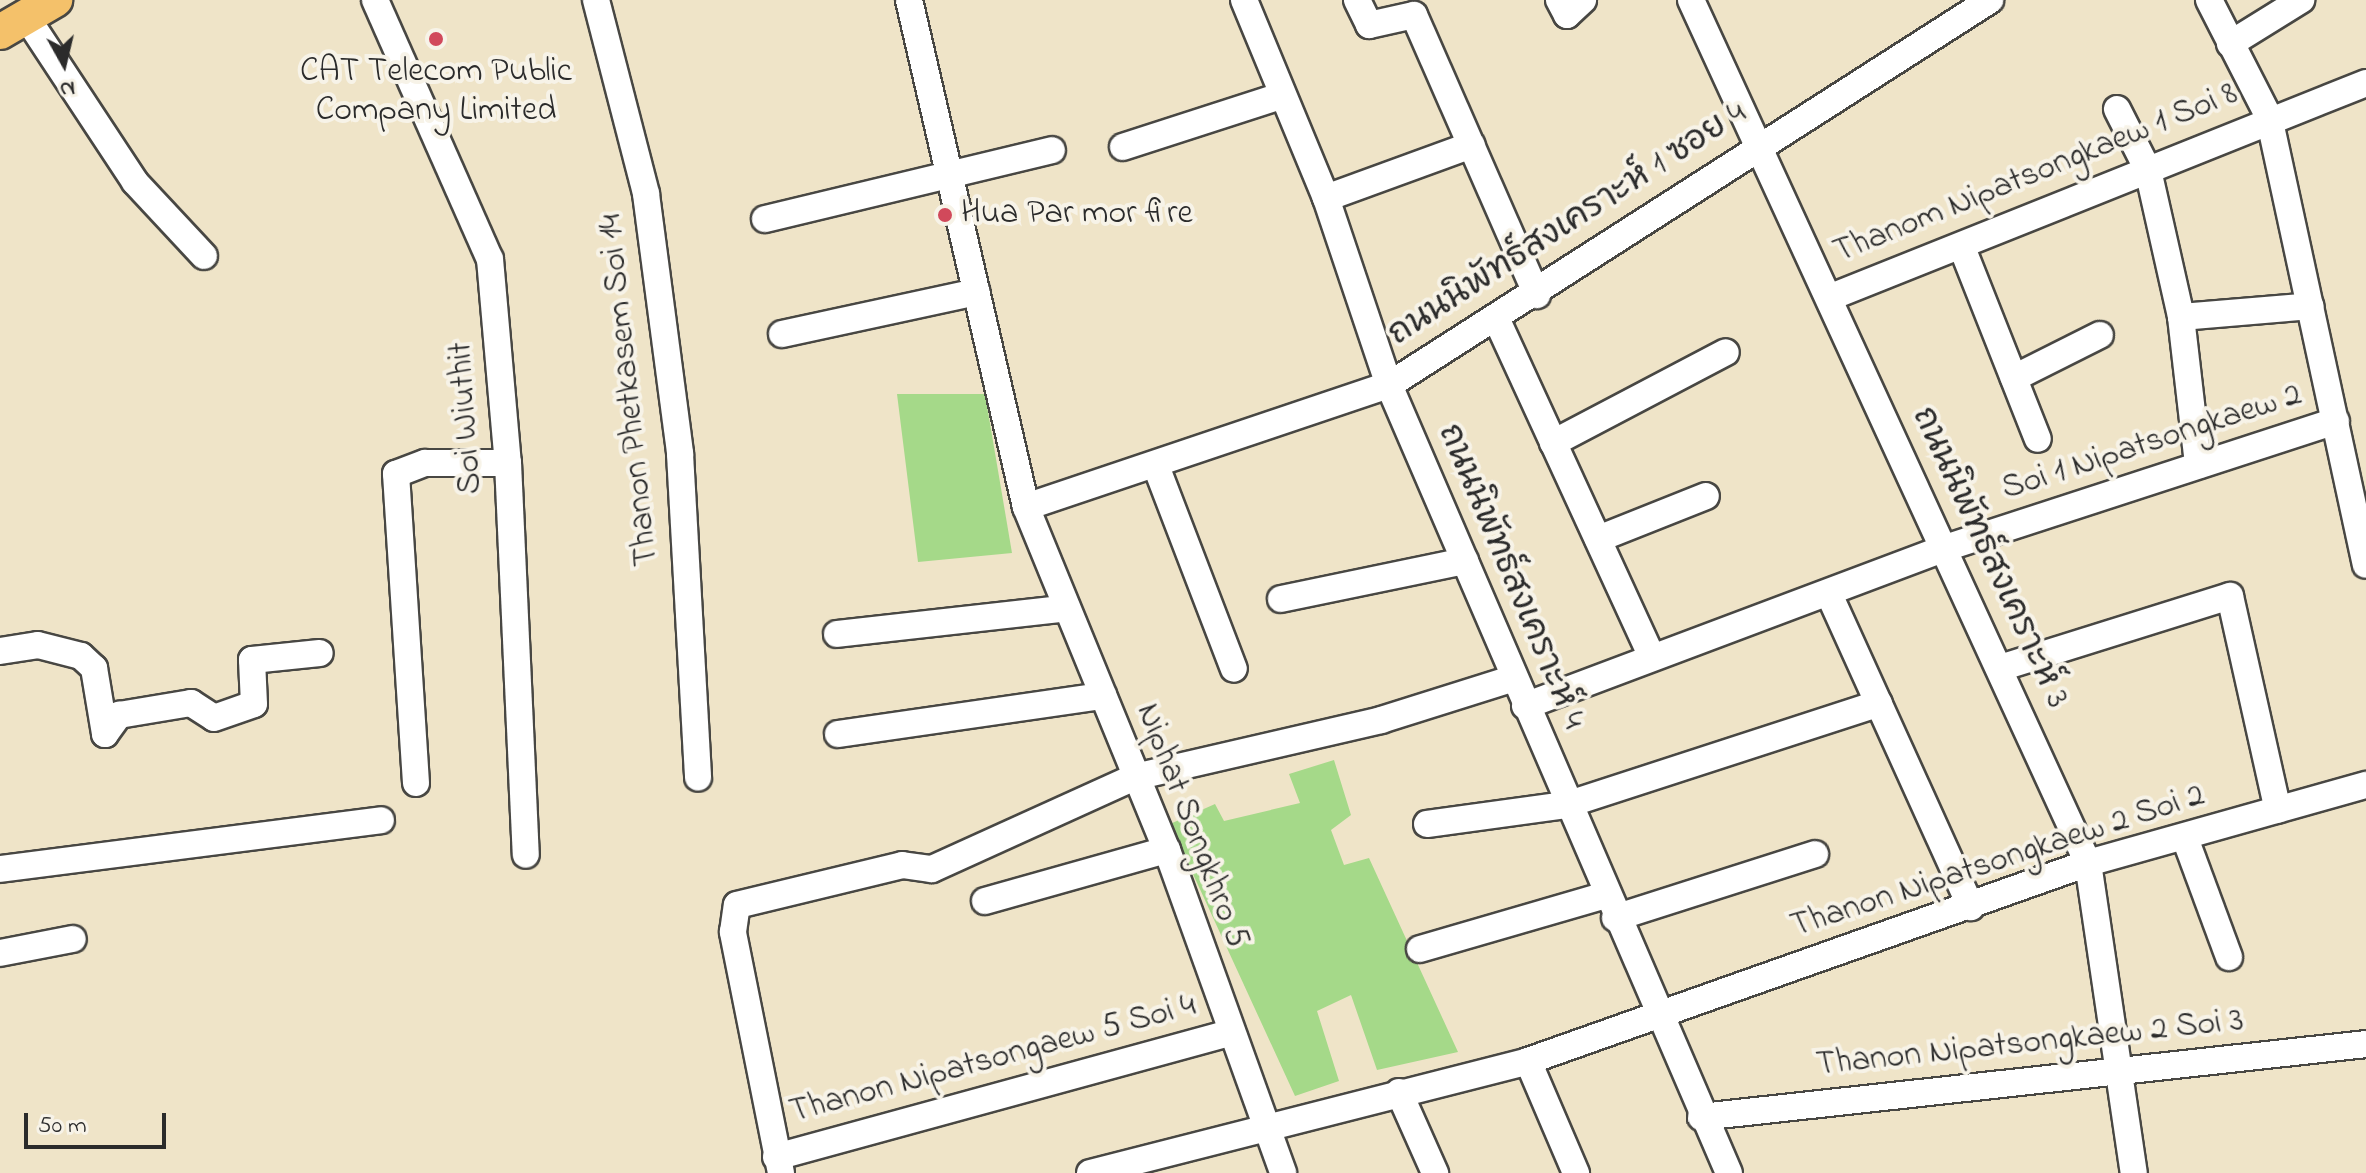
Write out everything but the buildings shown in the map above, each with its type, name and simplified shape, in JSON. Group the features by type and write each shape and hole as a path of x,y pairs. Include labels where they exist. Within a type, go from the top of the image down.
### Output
{"street":[{"name":"Soi Wiuthit","path":"375,0 490,259 508,463 526,855"},
{"name":"Thanon Phetkasem Soi 14","path":"596,0 646,194 674,408 698,777"},
{"name":"Niphat Songkhro 5","path":"909,0 1026,507 1167,850 1229,1033 1283,1173"},
{"name":"ถนนนิพัทธ์สงเคราะห์ 4","path":"1244,0 1281,96 1326,198 1389,385 1655,1013 1729,1173"},
{"path":"1357,0 1369,25 1414,15 1537,295"},
{"name":"ถนนนิพัทธ์สงเคราะห์ 1 ซอย 4","path":"1026,507 1156,466 1389,385 1537,295 1759,142 1990,0"},
{"path":"2209,0 2269,117 2366,565"},
{"path":"2230,44 2301,0"},
{"name":"ถนนนิพัทธ์สงเคราะห์ 3","path":"1694,1 2088,863 2134,1173"},
{"path":"27,17 135,182 204,256"},
{"name":"Thanom Nipatsongkaew 1 Soi 8","path":"1831,297 1963,250 2269,117 2366,83"},
{"path":"1123,147 1281,96"},
{"path":"2117,109 2148,170 2181,317 2198,465"},
{"path":"1326,198 1472,145"},
{"path":"765,219 950,177 1052,150"},
{"path":"1963,250 2038,439"},
{"path":"782,334 977,292"},
{"path":"2181,317 2311,306"},
{"path":"1496,318 1652,657"},
{"path":"2014,378 2100,335"},
{"path":"1553,443 1726,352"},
{"name":"Soi 1 Nipatsongkaew 2","path":"1525,706 1945,548 2336,421"},
{"path":"416,783 396,474 425,463 508,463"},
{"path":"1156,466 1234,669"},
{"path":"1598,539 1706,496"},
{"path":"1281,599 1465,561"},
{"path":"1829,594 1971,907"},
{"path":"2000,668 2230,596 2278,810"},
{"path":"837,634 1067,608"},
{"path":"0,651 38,645 81,656 94,668 105,734 119,715 191,703 214,718 254,704 252,660 320,653"},
{"path":"778,1165 733,932 737,905 902,865 951,863 1135,777 1381,720 1514,678"},
{"path":"838,734 1103,696"},
{"path":"1427,824 1566,805 1879,703"},
{"name":"Thanon Nipatsongkaew 2 Soi 2","path":"1090,1173 1528,1061 1655,1013 1971,907 2088,863 2366,785"},
{"path":"0,869 381,820"},
{"path":"2185,838 2229,957"},
{"path":"985,901 1167,850"},
{"path":"1420,949 1610,906 1815,854"},
{"path":"0,953 73,939"},
{"name":"Thanon Nipatsongaew 5 Soi 4","path":"778,1165 1229,1033"},
{"name":"Thanon Nipatsongkaew 2 Soi 3","path":"1701,1117 2119,1068 2366,1044"},
{"path":"1528,1061 1574,1173"},
{"path":"1399,1092 1435,1173"}],"green space":[{"path":"897,394 985,394 1012,553 918,562"},
{"path":"1334,760 1351,815 1331,830 1344,865 1369,858 1458,1052 1377,1070 1351,995 1317,1011 1339,1081 1295,1096 1170,824 1215,804 1224,821 1300,803 1289,774"}],"place":[{"name":"CAT Telecom Public Company Limited","path":"436,39"},
{"name":"Hua Par mor fire","path":"945,215"}]}
